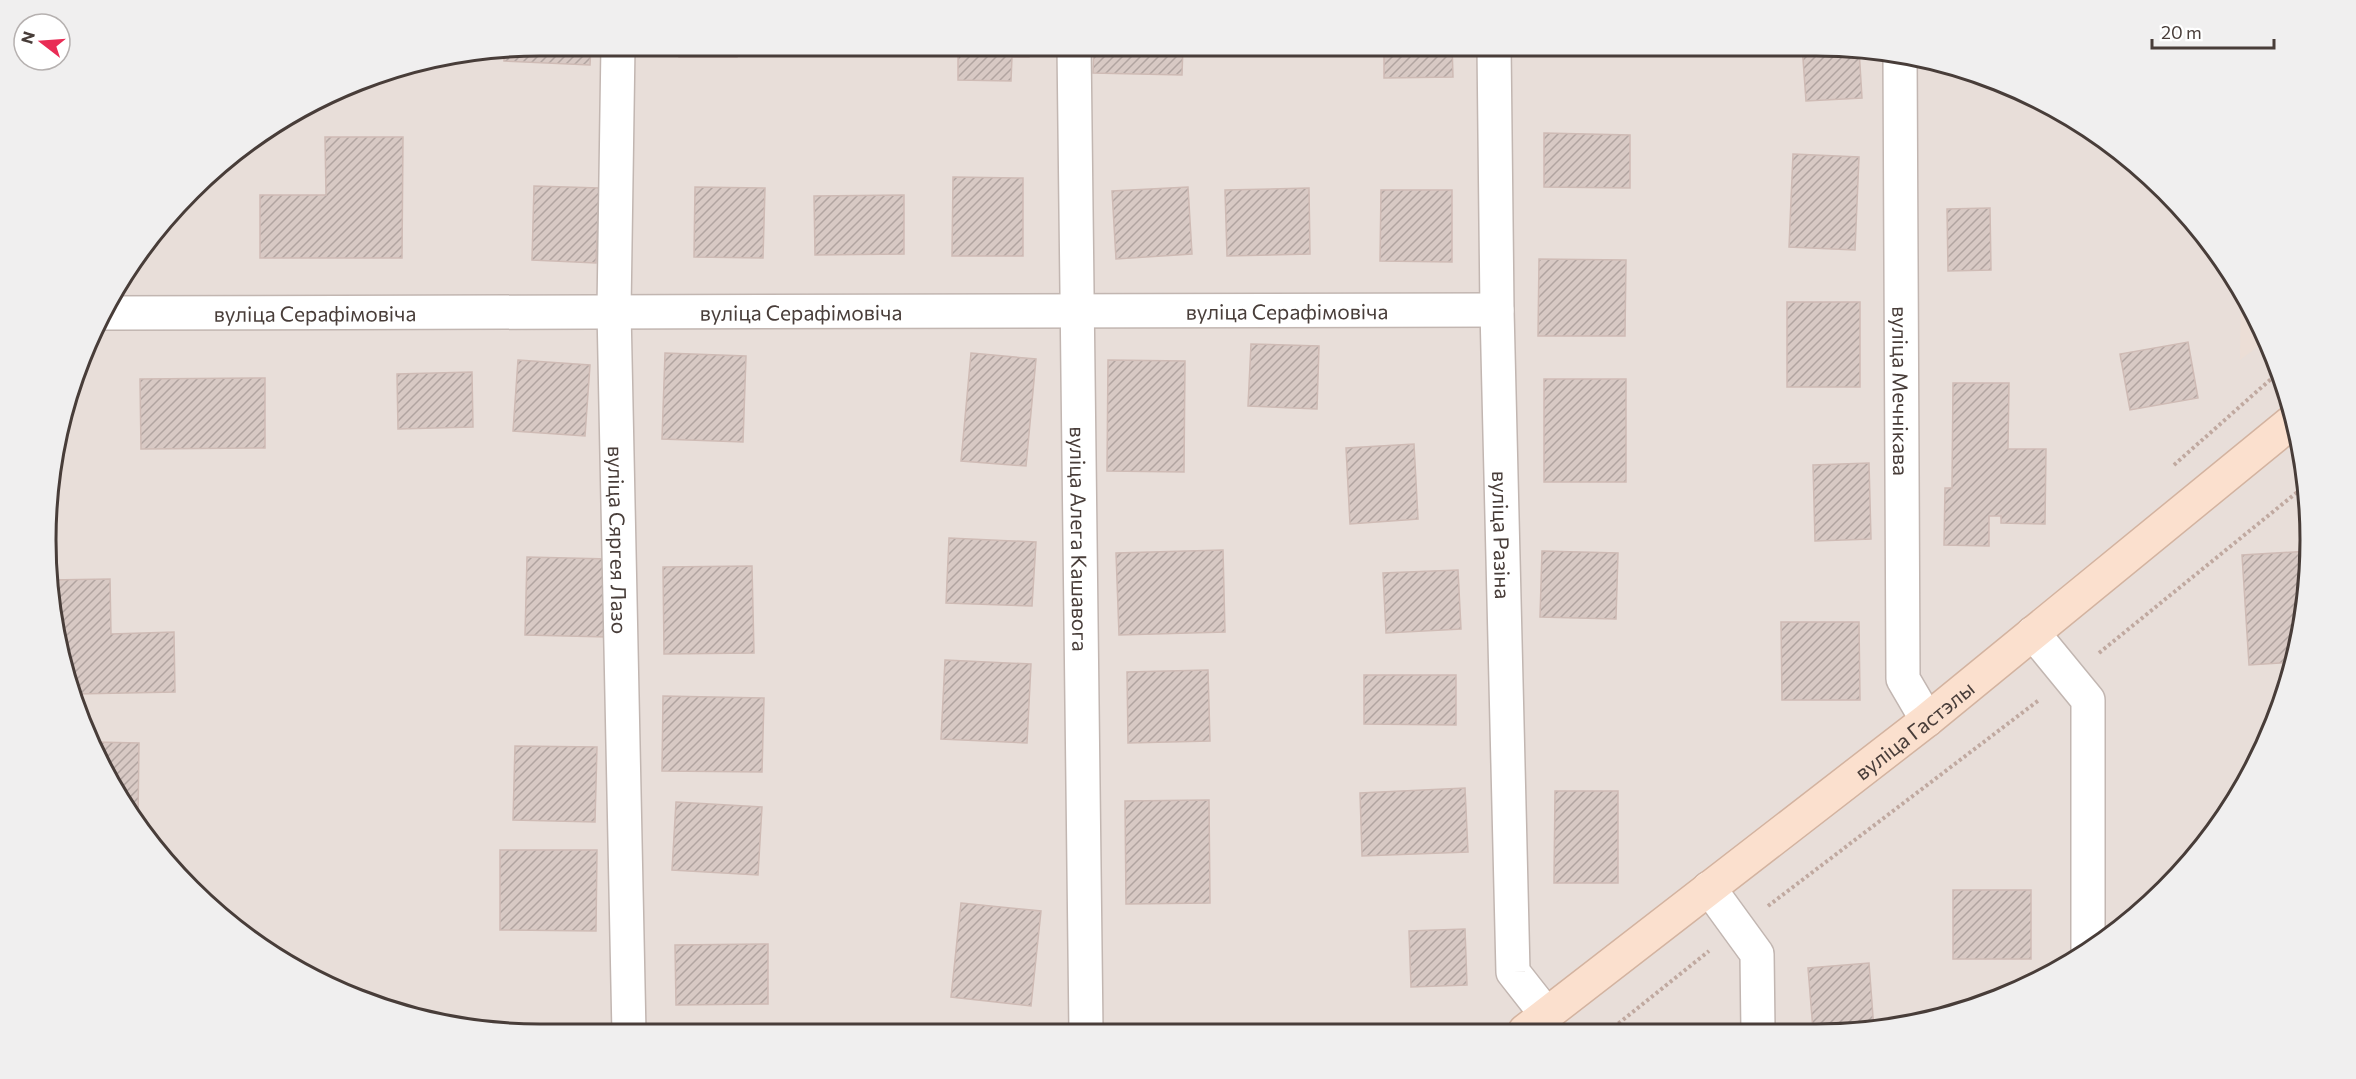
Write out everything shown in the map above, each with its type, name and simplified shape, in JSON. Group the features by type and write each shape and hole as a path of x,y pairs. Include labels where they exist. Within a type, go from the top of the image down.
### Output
{"main road":[{"name":"вуліца Гастэлы","path":"1536,1023 1927,720 2287,426"}],"street":[{"name":"вуліца Сяргея Лазо","path":"618,56 614,310 629,1024"},
{"name":"вуліца Алега Кашавога","path":"1074,56 1086,1024"},
{"name":"вуліца Разіна","path":"1494,56 1497,310 1513,972 1536,1023"},
{"name":"вуліца Мечнікава","path":"1900,63 1902,679 1927,720"},
{"name":"вуліца Серафімовіча","path":"112,313 190,315 614,310 1497,310"},
{"path":"2033,633 2088,700 2088,940"},
{"path":"1709,888 1757,954 1758,1024"}],"path":[{"path":"1618,1024 1738,928 2070,676 2297,492"}],"shaded area":[{"path":"1816,56 1880,60 1911,65 1942,72 2002,92 2031,105 2085,137 2136,176 2159,197 2180,220 2219,271 2251,325 2264,354 2284,414 2291,445 2296,476 2300,540 2296,603 2291,634 2284,665 2264,725 2236,782 2200,834 2159,882 2111,923 2058,959 2002,987 1942,1007 1880,1019 1816,1024 540,1024 445,1014 414,1007 354,987 297,959 271,942 220,903 197,882 176,859 137,808 105,754 92,725 72,665 60,603 56,540 57,508 65,445 72,414 92,354 120,298 137,271 176,220 220,176 297,120 354,92 414,72 476,60 508,57"},
{"path":"2241,307 2260,345 2240,360"}],"building":[{"path":"590,56 590,65 504,61 504,57 508,57"},
{"path":"679,56 737,56 737,57"},
{"path":"958,56 1029,56 1012,57 1011,81 958,80"},
{"path":"1094,56 1183,56 1182,75 1093,73"},
{"path":"1384,56 1452,56 1453,77 1384,78"},
{"path":"1803,56 1860,58 1862,98 1806,101"},
{"path":"1544,133 1630,135 1630,188 1544,187"},
{"path":"325,137 403,137 402,258 260,258 260,195 326,195"},
{"path":"1793,154 1859,157 1855,250 1789,247"},
{"path":"953,177 1023,178 1023,256 952,256"},
{"path":"534,186 599,188 596,263 532,260"},
{"path":"695,187 765,188 763,258 694,257"},
{"path":"1188,187 1192,254 1116,259 1112,191"},
{"path":"1309,188 1310,254 1227,256 1225,190"},
{"path":"1381,190 1452,190 1452,262 1380,261"},
{"path":"904,195 904,254 815,255 814,196"},
{"path":"1990,208 1991,270 1948,271 1947,209"},
{"path":"1539,259 1626,260 1625,336 1538,336"},
{"path":"1787,302 1860,302 1860,387 1787,387"},
{"path":"2188,342 2198,398 2130,410 2120,354"},
{"path":"1251,344 1319,346 1317,409 1248,406"},
{"path":"665,353 746,356 743,442 662,439"},
{"path":"971,353 1036,359 1026,466 961,461"},
{"path":"518,360 590,365 585,436 513,431"},
{"path":"1108,360 1185,361 1184,472 1107,471"},
{"path":"472,372 473,427 398,429 397,374"},
{"path":"265,378 265,448 141,449 140,379"},
{"path":"1544,379 1626,379 1626,482 1544,482"},
{"path":"1953,383 2009,383 2008,449 2046,449 2045,524 2001,523 2001,516 1989,516 1989,546 1944,545 1945,488 1952,488"},
{"path":"1414,444 1418,519 1350,524 1346,448"},
{"path":"1869,463 1871,539 1815,541 1813,465"},
{"path":"949,538 1036,542 1032,606 946,603"},
{"path":"1223,550 1225,632 1119,635 1116,553"},
{"path":"1542,551 1618,553 1616,619 1540,617"},
{"path":"2300,552 2296,603 2285,663 2249,665 2242,555"},
{"path":"527,557 609,559 607,637 525,635"},
{"path":"752,566 754,653 664,654 663,567"},
{"path":"1458,570 1461,629 1386,633 1383,573"},
{"path":"110,579 111,634 174,632 175,692 81,694 65,634 58,580"},
{"path":"1781,622 1859,622 1860,700 1782,700"},
{"path":"945,660 1031,664 1027,743 941,739"},
{"path":"1208,670 1210,741 1128,743 1127,672"},
{"path":"1364,675 1456,675 1456,725 1364,724"},
{"path":"663,696 764,698 762,772 662,771"},
{"path":"100,742 139,743 138,810 120,782"},
{"path":"515,746 597,747 595,822 513,820"},
{"path":"1465,788 1468,852 1362,856 1360,793"},
{"path":"1555,791 1618,791 1618,883 1554,883"},
{"path":"1209,800 1210,903 1126,904 1125,801"},
{"path":"676,802 762,807 758,875 672,870"},
{"path":"500,850 597,850 596,931 500,930"},
{"path":"1953,890 2031,890 2031,959 1953,959"},
{"path":"961,903 1041,911 1031,1006 951,997"},
{"path":"1465,929 1467,985 1411,987 1409,931"},
{"path":"768,944 768,1004 676,1005 675,945"},
{"path":"1869,963 1873,1020 1813,1024 1808,968"}]}
